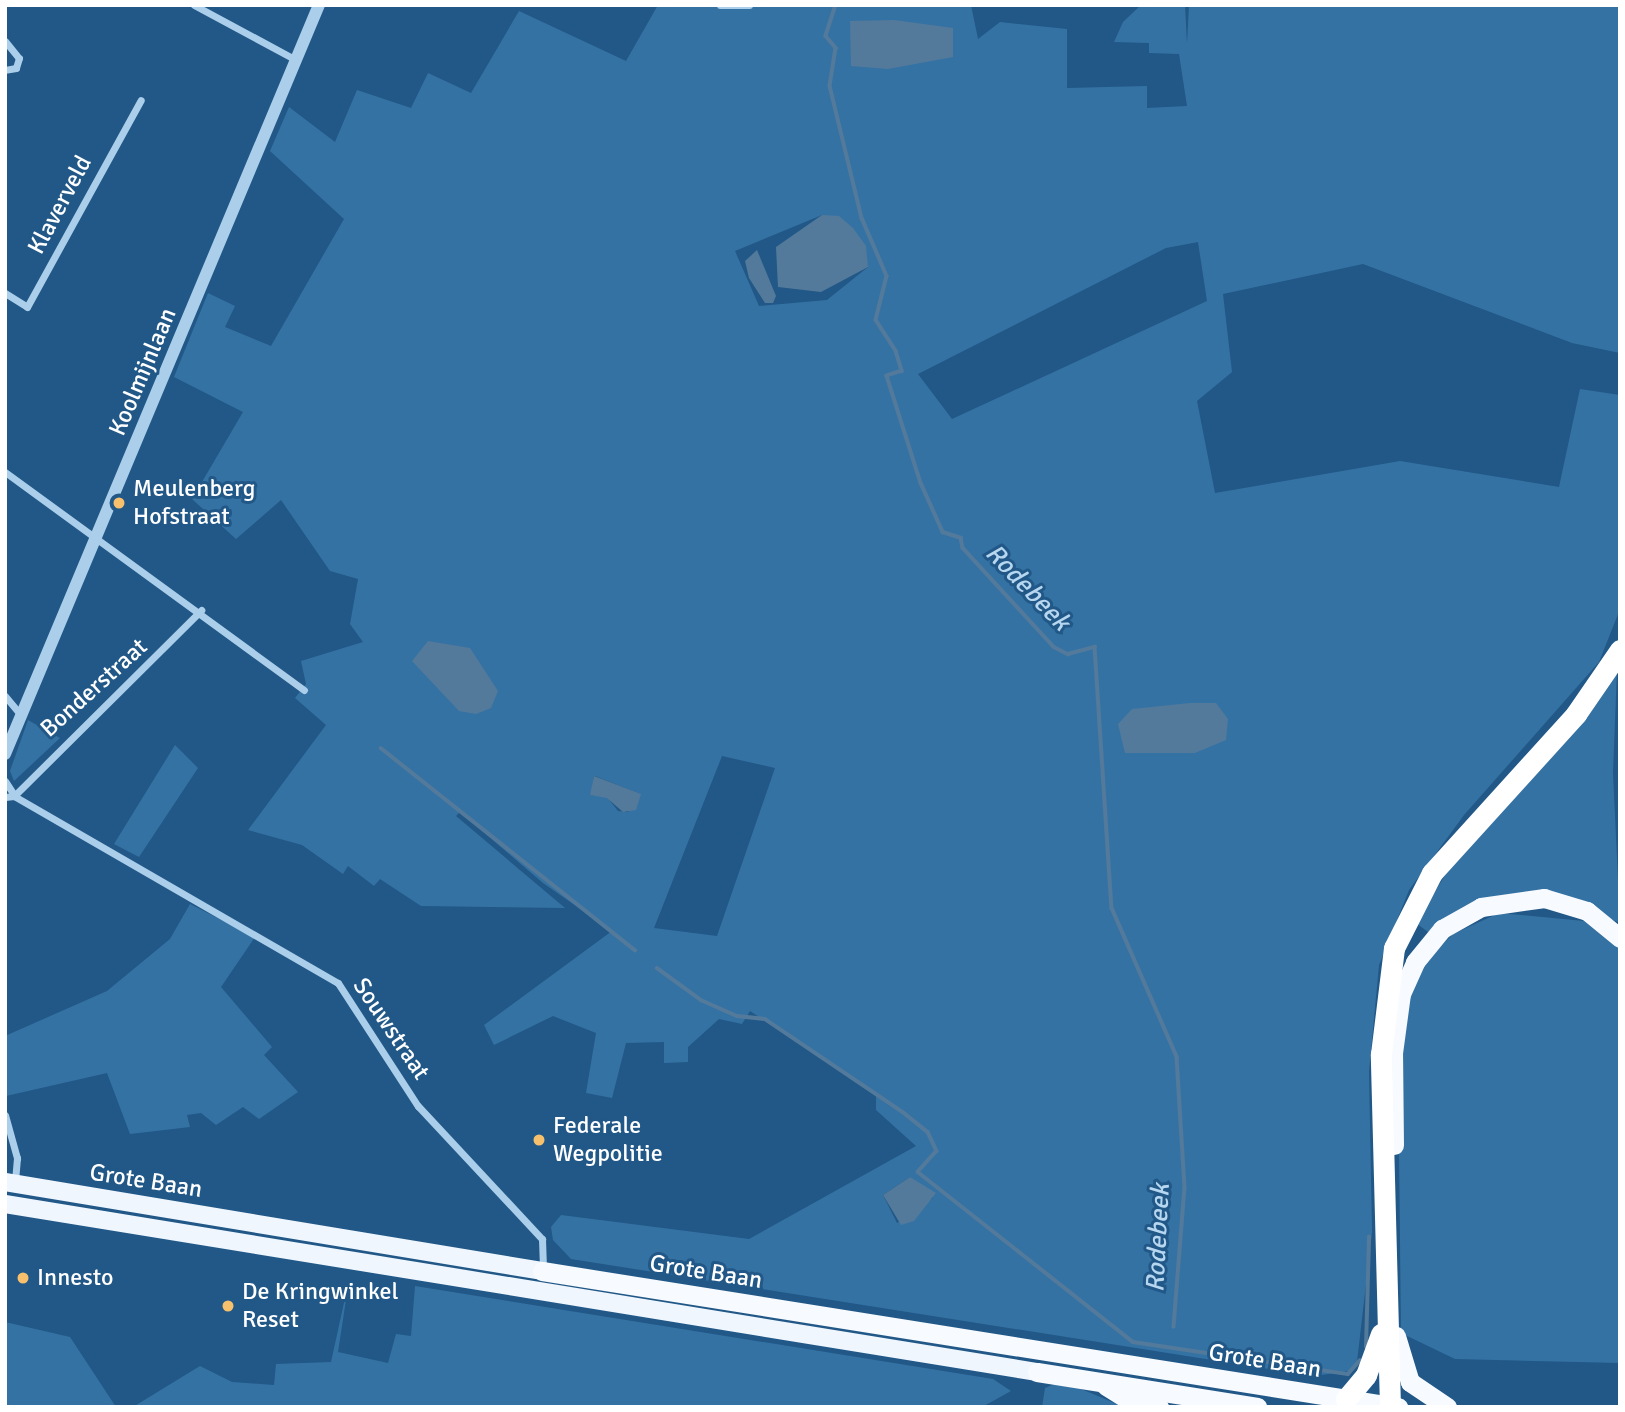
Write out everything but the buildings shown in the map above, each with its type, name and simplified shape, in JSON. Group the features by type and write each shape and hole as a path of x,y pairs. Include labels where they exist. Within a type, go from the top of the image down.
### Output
{"highway":[{"path":"1393,1406 1383,1326 1383,1005 1394,948 1432,873 1576,715 1620,650"},
{"path":"1447,1407 1414,1388 1397,1353 1393,1053 1406,980 1442,929 1508,900 1573,905 1620,938"},
{"name":"Grote Baan","path":"542,1271 1353,1402 1393,1406"},
{"path":"1353,1402 1366,1375 1383,1326"},
{"name":"Grote Baan","path":"1037,1372 1256,1407"},
{"path":"1099,1381 1128,1400 1159,1407"}],"main road":[{"name":"Grote Baan","path":"10,1183 542,1271"},
{"name":"Grote Baan","path":"5,1204 1037,1372"}],"street":[{"path":"194,5 296,60"},
{"name":"Koolmijnlaan","path":"5,754 319,5"},
{"path":"720,5 748,5"},
{"path":"5,41 19,58 16,68 5,70"},
{"name":"Klaverveld","path":"5,293 27,307 141,100"},
{"path":"5,472 201,610 304,690"},
{"name":"Bonderstraat","path":"10,797 201,610"},
{"path":"5,696 21,716"},
{"name":"Souwstraat","path":"5,782 10,797 338,983 418,1106 542,1240 539,1293"},
{"path":"5,1115 17,1158 10,1183"}],"shaded area":[{"path":"658,5 971,5 978,39 1000,22 1067,29 1067,88 1147,86 1147,108 1187,106 1179,54 1149,53 1149,43 1114,42 1123,22 1141,5 1185,5 1187,44 1189,5 1620,5 1620,353 1572,343 1363,264 1223,294 1232,372 1197,401 1215,493 1400,461 1559,487 1580,389 1620,395 1620,609 1599,662 1464,815 1409,890 1379,965 1369,1072 1372,1232 1357,1362 1350,1371 1314,1376 571,1259 553,1240 551,1227 561,1215 749,1239 916,1146 876,1110 876,1095 750,1011 742,1024 719,1019 688,1047 688,1062 664,1063 664,1042 626,1043 612,1098 586,1093 596,1033 553,1016 494,1045 484,1025 612,931 543,883 460,812 456,816 565,908 421,906 380,879 374,886 348,866 343,874 302,845 248,830 326,725 295,698 306,684 301,661 363,642 350,624 358,579 330,571 281,500 236,539 192,499 243,412 174,377 208,293 235,306 225,327 271,346 344,219 270,151 289,107 335,142 357,90 411,108 428,73 471,93 519,11 626,61","holes":["822,215 868,267 827,300 759,306 735,251","1198,242 1207,301 952,419 918,374 1166,248","722,756 775,768 717,936 654,928","594,776 640,794 628,812 618,811 607,797 591,795","910,1177 933,1198 897,1223 883,1195"]},
{"path":"894,20 953,28 953,57 888,69 851,66 850,21"},
{"path":"822,215 839,216 853,228 866,246 868,267 821,292 778,287 776,247"},
{"path":"757,250 776,296 773,303 765,303 749,278 745,261"},
{"path":"428,641 470,648 498,691 491,708 476,714 459,711 412,661"},
{"path":"1617,669 1613,773 1620,923 1552,893 1428,932 1416,923 1453,862"},
{"path":"1216,703 1228,719 1226,740 1195,753 1125,753 1118,724 1132,709"},
{"path":"28,720 60,738 14,781 10,771"},
{"path":"175,745 198,768 139,857 114,844"},
{"path":"594,776 641,794 636,810 623,812 607,798 590,795"},
{"path":"190,904 255,937 221,987 272,1047 264,1055 298,1092 259,1119 243,1107 216,1125 201,1113 187,1115 190,1127 130,1134 107,1073 6,1096 5,1036 107,991 170,939"},
{"path":"1499,913 1584,921 1620,950 1620,1363 1455,1359 1401,1333 1398,1055 1407,1005 1426,961 1453,934"},
{"path":"910,1177 936,1193 914,1221 901,1225 883,1195"},
{"path":"349,1280 338,1352 388,1363 396,1334 411,1336 415,1286 993,1379 1011,1391 982,1407 133,1407 200,1366 232,1382 274,1385 276,1364 331,1362"},
{"path":"5,1322 70,1337 116,1407 5,1407"},
{"path":"1062,1381 1124,1407 1042,1407 1045,1388"}],"waterway":[{"name":"Rodebeek","path":"836,5 826,36 836,48 830,86 862,218 887,276 876,320 896,351 902,371 887,376 921,483 943,532 961,538 963,548 1054,647 1068,654 1095,647 1112,908 1177,1057 1185,1187 1174,1327"},
{"path":"381,748 635,950"},
{"path":"657,968 701,1000 737,1016 765,1019 903,1112 928,1132 937,1151 918,1172 1133,1342 1348,1374 1360,1360"},
{"path":"1366,1347 1369,1237"}],"place":[{"name":"Meulenberg Hofstraat","path":"119,503"},
{"name":"Federale Wegpolitie","path":"539,1140"},
{"name":"Innesto","path":"23,1278"},
{"name":"De Kringwinkel Reset","path":"228,1306"}]}
